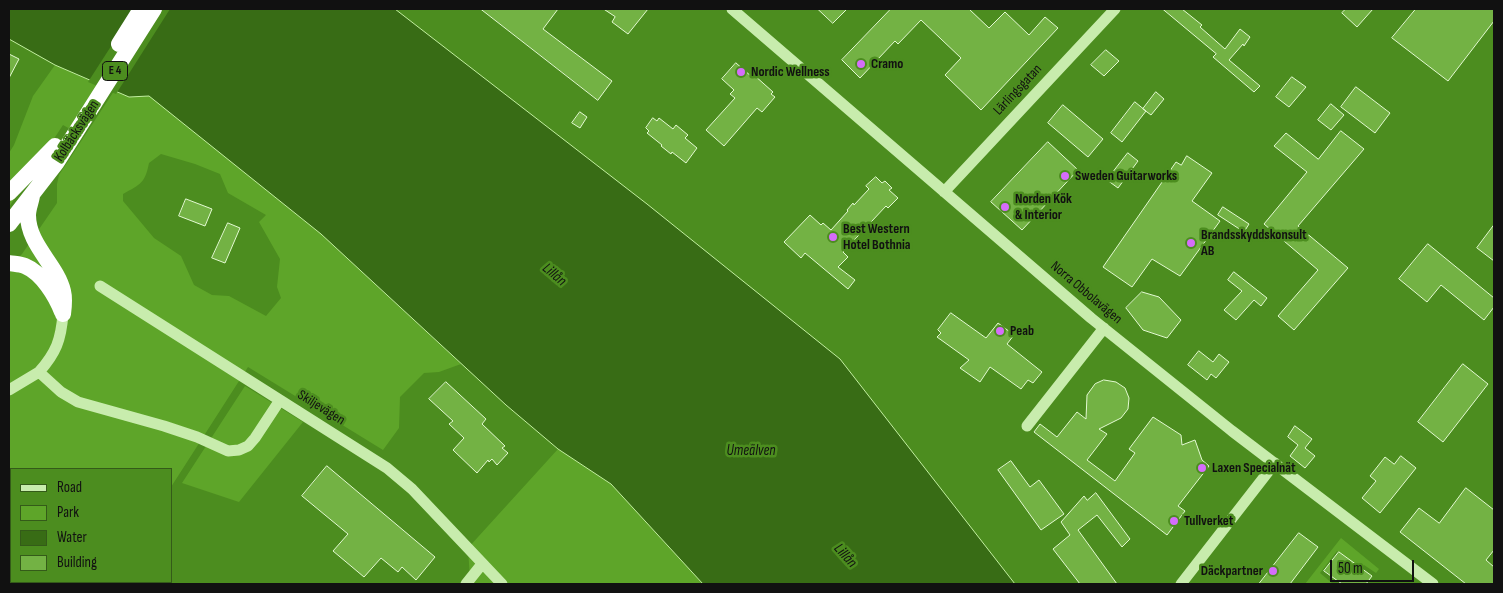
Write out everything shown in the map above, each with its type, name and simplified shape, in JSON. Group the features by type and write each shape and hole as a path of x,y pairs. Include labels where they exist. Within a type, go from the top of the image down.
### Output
{"highway":[{"name":"Kolbäcksvägen","path":"9,224 57,162 72,130 141,9"},
{"name":"Kolbäcksvägen","path":"9,207 55,146 72,130 154,9"},
{"path":"9,193 55,146"},
{"path":"33,192 28,215 37,247 51,266 63,289 65,301 63,314"},
{"path":"9,263 25,266 38,275 58,301 63,314"}],"street":[{"name":"Norra Obbolavägen","path":"732,9 1104,328 1275,463 1433,584"},
{"name":"Lärlingsgatan","path":"944,192 1115,9"},
{"name":"Skiljevägen","path":"100,286 387,468 412,489 502,584"},
{"path":"9,390 39,372 48,361 58,344 63,314"},
{"path":"1027,426 1104,328"},
{"path":"39,372 61,392 78,402 164,426 197,437 228,452 248,446 280,400"},
{"path":"1181,584 1275,463"},
{"path":"466,584 482,564"}],"green space":[{"path":"55,65 104,87 77,133 63,125 9,207 9,153 14,145 33,96"},
{"path":"114,91 129,97 149,95 321,234 461,364 439,372 424,373 400,397 399,428 383,450 248,367 172,485 172,468 10,468 9,551 9,268 22,254 57,203 59,175","holes":["161,154 220,174 228,193 266,215 259,222 280,259 277,287 281,298 266,316 229,296 212,295 194,285 181,256 154,238 123,201 123,194 134,188 144,179 149,163"]},
{"path":"245,386 303,422 239,502 182,483"},
{"path":"558,449 611,484 703,584 466,584 470,579 468,548"},
{"path":"1341,538 1379,569 1376,573 1364,565 1361,569 1337,551 1320,573 1333,584 1305,584"}],"water":[{"name":"Umeälven","path":"9,9 395,9 647,204 840,359 1015,584 703,584 611,484 558,449 506,405 321,234 149,96 129,97 55,65 9,39"}],"pier":[{"path":"135,9 170,9 116,94 88,82"}],"building":[{"path":"481,9 558,9 543,29 612,81 598,100"},
{"path":"604,9 648,9 628,34 612,22 615,17"},
{"path":"818,9 847,9 833,23"},
{"path":"891,9 969,9 989,28 1005,12 1029,35 1045,17 1058,28 981,110 945,75 961,58 921,20 898,44 895,41 860,78 842,60"},
{"path":"1163,9 1182,9 1202,25 1200,27 1225,49 1240,29 1250,37 1244,46 1243,44 1229,60 1260,86 1254,92 1213,57 1216,54"},
{"path":"1346,9 1373,9 1357,27 1342,13"},
{"path":"1416,9 1494,9 1494,21 1448,81 1392,38"},
{"path":"1106,50 1119,61 1104,76 1091,65"},
{"path":"9,54 19,59 9,78"},
{"path":"736,63 752,77 754,75 773,92 771,94 775,97 762,112 757,108 724,146 706,130 735,98 730,94 734,90 722,79"},
{"path":"1292,77 1306,87 1289,107 1276,97"},
{"path":"1356,87 1390,113 1375,133 1341,107"},
{"path":"1156,92 1164,99 1151,115 1143,109"},
{"path":"1135,102 1146,111 1122,142 1111,133"},
{"path":"1331,104 1344,115 1331,130 1318,120"},
{"path":"1063,105 1103,139 1088,157 1048,123"},
{"path":"580,112 587,117 580,128 572,123"},
{"path":"653,118 657,121 659,118 673,129 676,125 688,135 685,138 697,148 686,163 672,152 671,154 647,133 649,131 646,128"},
{"path":"1341,131 1364,149 1298,226 1348,268 1294,330 1278,316 1318,270 1264,224 1307,172 1274,146 1286,133 1318,159"},
{"path":"1048,142 1078,170 1022,230 991,202"},
{"path":"1128,153 1138,161 1118,188 1107,180"},
{"path":"1187,156 1212,173 1192,201 1220,221 1180,276 1152,259 1132,287 1103,267 1176,162 1181,165"},
{"path":"876,177 882,183 885,181 892,188 889,190 898,198 888,208 886,206 843,252 848,257 838,267 855,280 848,289 805,253 801,258 784,242 810,215 821,225 823,223 831,230 853,203 854,205 869,189 866,186"},
{"path":"186,199 212,209 205,226 179,216"},
{"path":"1223,207 1249,224 1244,232 1218,215"},
{"path":"228,223 240,228 225,263 212,258"},
{"path":"1494,225 1494,261 1477,248"},
{"path":"1428,244 1494,298 1494,307 1484,320 1441,285 1427,302 1399,279"},
{"path":"1234,272 1267,298 1261,306 1254,300 1236,320 1224,310 1242,291 1228,280"},
{"path":"1142,292 1159,297 1181,320 1167,338 1143,330 1126,308"},
{"path":"951,313 986,338 998,323 1014,335 1007,344 1042,372 1033,383 1028,380 1021,389 990,367 980,382 960,368 969,360 937,337 941,333 938,330"},
{"path":"1199,351 1213,362 1219,354 1229,362 1216,378 1211,374 1207,380 1188,365"},
{"path":"1463,364 1488,384 1443,442 1418,422"},
{"path":"1104,380 1116,382 1125,388 1129,398 1128,409 1121,418 1099,429 1107,434 1087,460 1115,481 1135,453 1129,449 1153,417 1181,435 1182,445 1195,440 1202,460 1209,466 1178,506 1185,511 1167,535 1034,432 1040,424 1057,437 1077,412 1086,419 1087,395 1095,384"},
{"path":"446,382 486,419 482,424 505,446 502,448 508,453 497,465 492,459 489,462 488,460 477,473 453,450 464,438 449,424 453,421 429,399"},
{"path":"1295,426 1312,439 1305,448 1315,456 1305,468 1290,456 1298,445 1288,437"},
{"path":"1401,456 1416,468 1380,513 1362,498 1376,481 1370,476 1385,457 1394,464"},
{"path":"1011,461 1030,487 1039,480 1064,514 1041,530 998,470"},
{"path":"327,466 435,557 416,580 402,567 398,572 381,558 364,577 333,551 348,534 302,496"},
{"path":"1466,488 1494,510 1494,550 1486,560 1494,567 1494,584 1466,584 1400,532 1419,508 1439,523"},
{"path":"1096,493 1130,539 1122,547 1097,515 1078,530 1117,584 1080,584 1053,549 1070,535 1061,522 1084,496 1087,500"},
{"path":"1299,533 1318,547 1290,584 1259,584"},
{"path":"1339,552 1372,576 1366,584 1342,584 1324,571"}],"place":[{"name":"Cramo","path":"861,64"},
{"name":"Nordic Wellness","path":"741,72"},
{"name":"Sweden Guitarworks","path":"1065,176"},
{"name":"Norden Kök & Interior","path":"1005,207"},
{"name":"Best Western Hotel Bothnia","path":"833,237"},
{"name":"Brandsskyddskonsult AB","path":"1191,243"},
{"name":"Peab","path":"1000,331"},
{"name":"Laxen Specialnät","path":"1202,468"},
{"name":"Tullverket","path":"1174,521"},
{"name":"Däckpartner","path":"1273,571"}],"water label":[{"name":"Lillån","path":"554,275"},
{"name":"Lillån","path":"845,556"}]}
